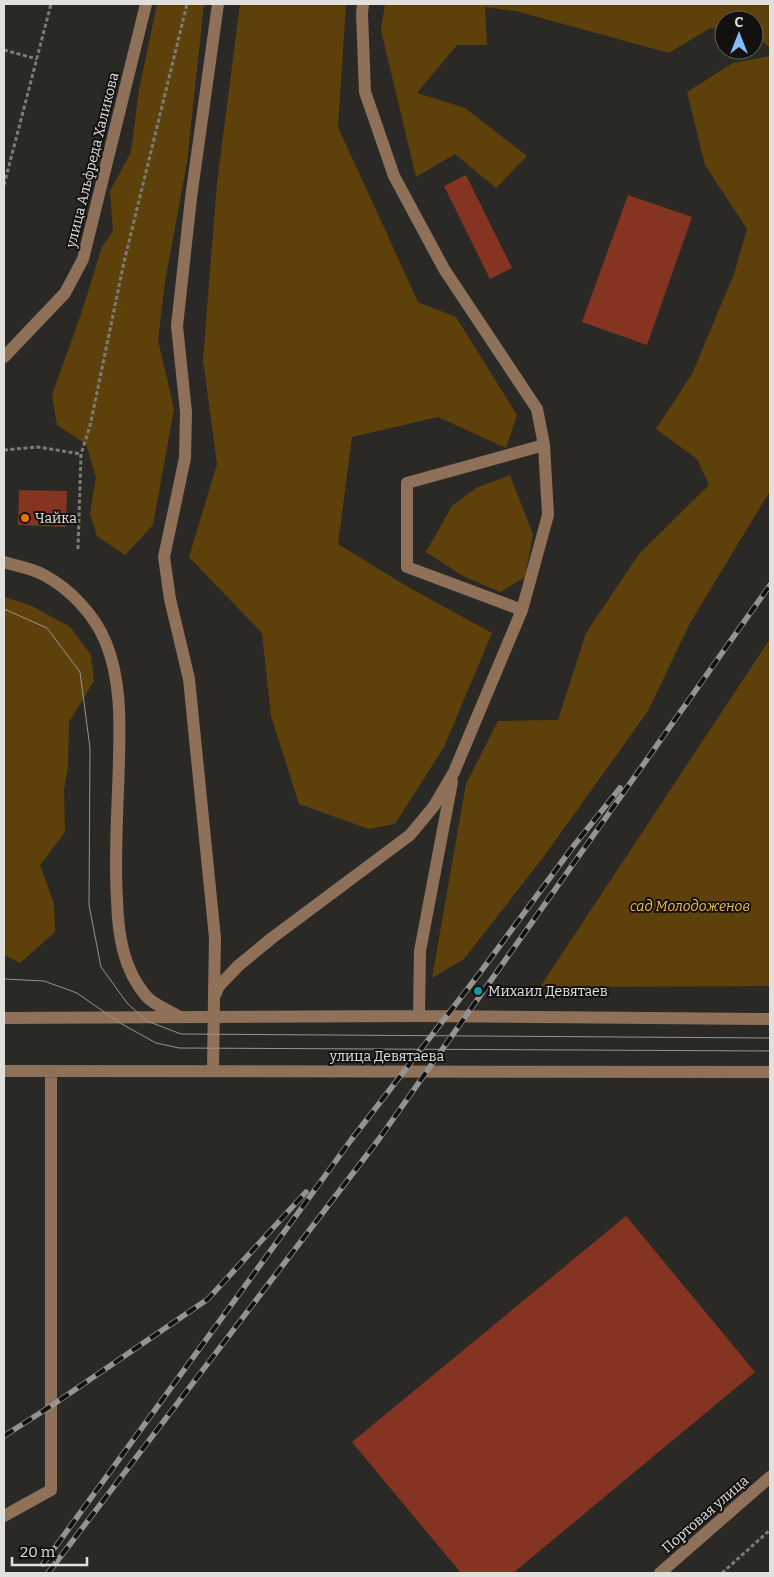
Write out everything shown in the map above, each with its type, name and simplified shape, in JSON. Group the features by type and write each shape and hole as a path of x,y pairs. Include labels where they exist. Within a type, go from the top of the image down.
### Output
{"street":[{"name":"улица Альфреда Халикова","path":"4,357 65,293 84,260 146,4"},
{"path":"213,1071 215,938 189,680 170,599 164,557 185,458 186,412 177,326 191,198 218,4"},
{"path":"214,997 220,986 245,960 410,835 434,806 454,772 522,610 548,515 544,445 537,409 444,269 394,176 365,92 363,4"},
{"path":"522,610 407,567 407,483 544,445"},
{"path":"4,562 43,574 73,595 94,622 106,643 116,678 120,714 116,883 118,928 124,955 134,978 147,997 181,1017"},
{"path":"419,1016 420,951 454,772"},
{"path":"4,1018 419,1016 770,1019"},
{"name":"улица Девятаева","path":"4,1071 770,1072"},
{"path":"4,1516 51,1490 51,1071"},
{"name":"Портовая улица","path":"660,1573 770,1476"}],"path":[{"path":"4,185 51,4"},
{"path":"78,549 81,454 90,426 124,262 187,4"},
{"path":"4,50 37,59"},
{"path":"4,450 38,447 81,454"},
{"path":"722,1573 770,1530"}],"green space":[{"path":"157,4 204,4 187,162 165,282 158,340 174,409 153,525 125,555 97,536 90,514 96,477 86,444 57,425 52,395 81,314 102,247 113,231 110,191 131,152 139,90"},
{"path":"240,4 346,4 338,127 418,302 456,317 517,415 506,448 438,417 352,437 338,544 408,587 492,633 444,747 395,824 369,829 299,804 271,716 262,633 189,557 217,464 203,360 217,183"},
{"path":"385,4 770,4 770,48 764,43 764,10 714,10 714,29 710,28 669,53 516,11 485,7 487,45 457,45 417,93 465,108 527,156 496,188 455,154 416,177 381,30"},
{"path":"770,56 770,491 690,623 648,711 545,855 464,959 432,978 466,784 498,721 558,720 586,633 639,554 709,485 697,459 656,429 692,374 734,274 747,229 705,165 687,92 733,63 764,60 764,57"},
{"path":"510,475 533,535 525,577 500,592 463,576 426,552 452,506 476,488"},
{"path":"4,597 32,606 70,627 91,655 94,681 69,722 68,766 64,790 65,832 40,865 54,904 55,932 20,963 4,955"},
{"name":"сад Молодоженов","path":"770,639 770,986 540,987"}],"building":[{"path":"466,175 512,268 490,279 444,186"},
{"path":"628,195 692,217 647,345 582,322"},
{"path":"19,490 67,491 66,527 18,525"},
{"path":"626,1216 755,1372 513,1573 461,1573 352,1442"}],"tram line":[{"path":"4,609 47,628 80,672 90,748 89,905 101,967 127,1003 147,1021 181,1034 770,1038"},
{"path":"4,979 44,981 77,993 120,1023 156,1043 179,1048 770,1051"}],"railway":[{"path":"48,1573 379,1139 770,585"},
{"path":"43,1564 351,1140 479,974 572,848 620,788"},
{"path":"4,1436 208,1299 306,1192"}],"place":[{"name":"Чайка","path":"25,518"},
{"name":"Михаил Девятаев","path":"478,991"}]}
